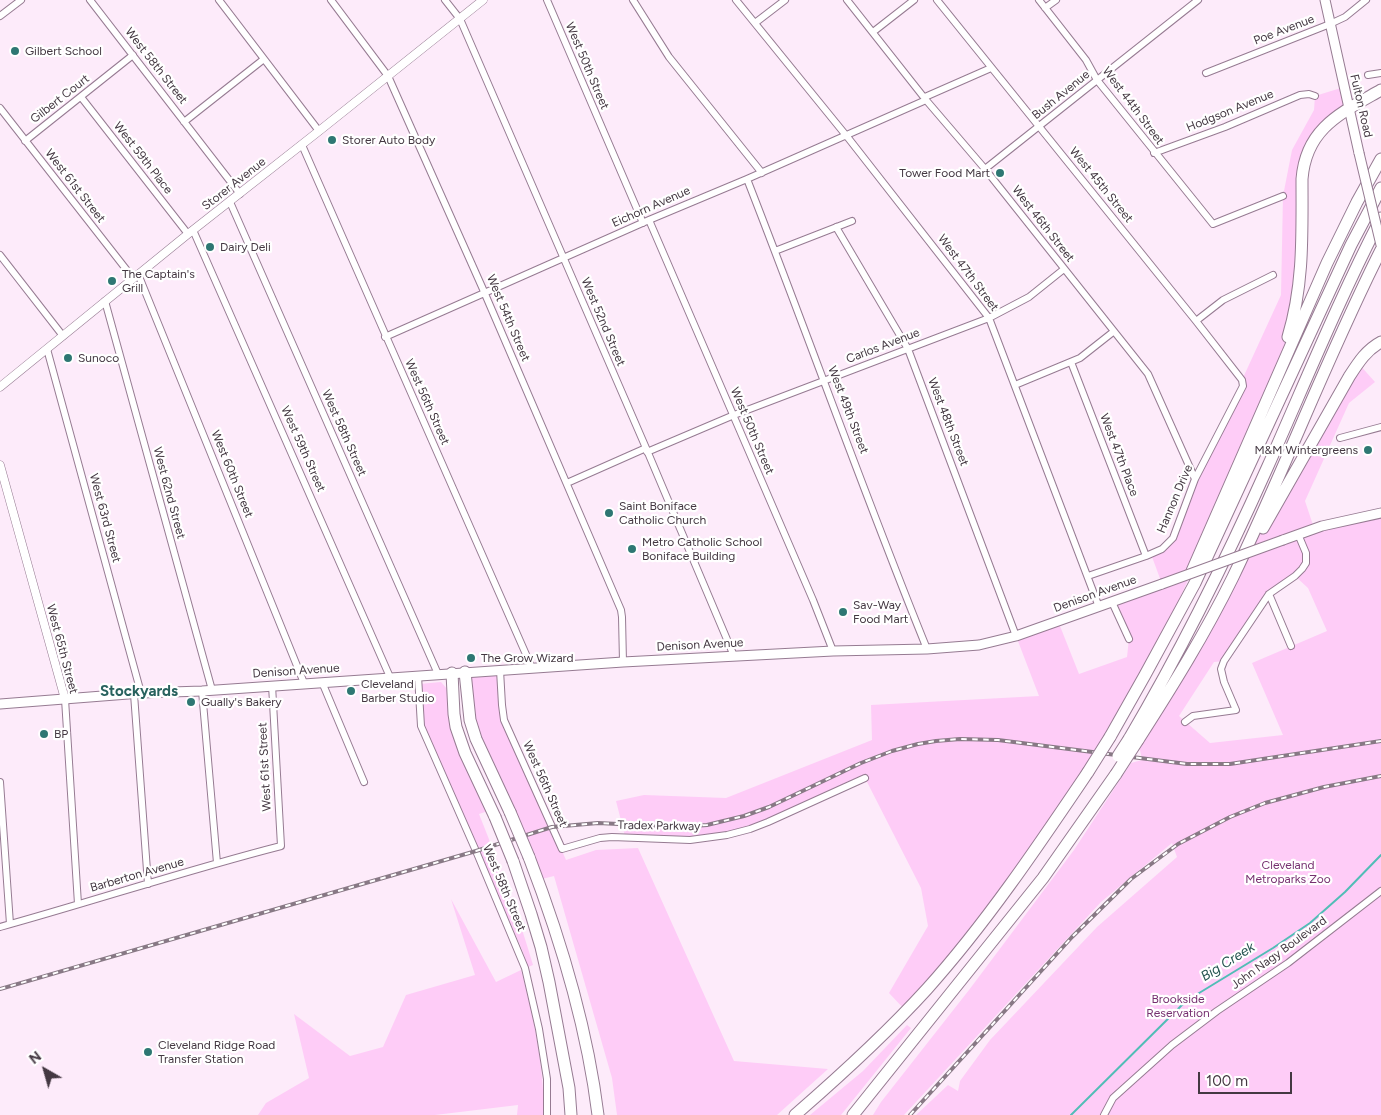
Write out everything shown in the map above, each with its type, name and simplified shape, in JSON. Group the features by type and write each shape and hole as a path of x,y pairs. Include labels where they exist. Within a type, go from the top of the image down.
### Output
{"highway":[{"path":"1254,427 1282,354 1296,304 1302,256 1302,180 1305,159 1314,140 1325,128 1349,108 1381,90"},
{"path":"1145,675 1342,230 1381,159"},
{"path":"795,1115 852,1065 906,1011 939,974 984,918 1046,834 1088,772 1110,737 1195,583 1351,244 1381,188"},
{"path":"1133,740 1222,568 1349,282 1381,218"},
{"path":"853,1115 1051,869 1133,740 1188,662 1232,578 1351,312 1381,250"},
{"path":"1232,578 1349,377 1363,357 1381,342"},
{"path":"465,672 470,720 476,739 529,856 567,966 590,1063 598,1115"},
{"path":"452,673 454,714 460,740 513,861 539,938 556,1016 571,1115"}],"main road":[{"name":"Fulton Road","path":"1325,0 1381,246"},
{"name":"Denison Avenue","path":"0,704 623,662 833,651 928,649 979,644 1016,636 1298,534 1330,524 1381,513"}],"street":[{"path":"0,16 21,0"},
{"name":"West 58th Street","path":"90,0 240,194"},
{"path":"219,0 319,131"},
{"name":"West 54th Street","path":"331,0 388,76 484,293 621,610 623,662"},
{"name":"West 52nd Street","path":"445,0 460,19 734,656"},
{"name":"Storer Avenue","path":"0,387 190,232 483,0"},
{"name":"West 50th Street","path":"546,0 734,415 814,601 833,651"},
{"path":"633,0 669,57 762,173"},
{"name":"West 47th Street","path":"736,0 989,318 1100,607"},
{"path":"755,23 785,0"},
{"name":"West 46th Street","path":"847,0 1148,374 1195,479"},
{"path":"873,32 914,0"},
{"name":"West 45th Street","path":"937,0 1196,321 1238,374 1243,386"},
{"name":"West 44th Street","path":"1039,0 1086,60 1097,80 1213,224 1283,196"},
{"path":"1046,8 1056,0"},
{"name":"Bush Avenue","path":"985,170 1198,0"},
{"name":"Poe Avenue","path":"1206,74 1330,24 1345,16 1366,0"},
{"name":"Gilbert Court","path":"25,141 133,56"},
{"path":"184,122 264,59"},
{"name":"Eichorn Avenue","path":"385,337 646,221 762,173 991,68"},
{"path":"1368,75 1381,73"},
{"name":"Hodgson Avenue","path":"1154,153 1225,127 1300,95 1309,94 1315,96"},
{"name":"West 59th Place","path":"81,97 190,232"},
{"name":"West 61st Street","path":"0,108 136,276"},
{"name":"West 56th Street","path":"302,145 532,668"},
{"name":"West 49th Street","path":"747,179 900,581 928,649"},
{"name":"West 58th Street","path":"230,202 438,674"},
{"path":"775,251 852,221"},
{"name":"West 48th Street","path":"836,227 908,349 1016,636"},
{"name":"West 59th Street","path":"190,232 373,635 390,677"},
{"path":"0,255 63,336"},
{"name":"Carlos Avenue","path":"566,483 734,415 989,318 1029,297 1064,269"},
{"path":"1196,321 1223,300 1273,275"},
{"name":"West 60th Street","path":"136,276 304,683"},
{"name":"West 62nd Street","path":"105,301 212,690"},
{"path":"1015,385 1080,358 1113,332"},
{"name":"West 63rd Street","path":"47,349 137,694 148,884"},
{"name":"West 47th Place","path":"1071,362 1146,556"},
{"name":"Hannon Drive","path":"1088,576 1162,549 1172,538 1195,479 1243,386"},
{"path":"1340,438 1381,427"},
{"name":"West 65th Street","path":"0,465 65,699 78,904"},
{"path":"1185,722 1193,716 1236,710 1220,669 1269,594 1302,569 1306,562 1306,553 1298,534"},
{"path":"1269,594 1291,646"},
{"path":"1112,602 1129,639"},
{"name":"West 56th Street","path":"500,670 504,720 562,849"},
{"name":"West 58th Street","path":"418,676 421,726 525,968 539,1029 546,1079 547,1115"},
{"path":"322,682 364,782"},
{"name":"West 61st Street","path":"272,685 281,846"},
{"path":"202,691 217,863"},
{"name":"Tradex Parkway","path":"562,849 600,838 690,840 726,835 768,822 865,778"},
{"path":"0,782 10,924"},
{"name":"Barberton Avenue","path":"0,927 281,846"},
{"name":"John Nagy Boulevard","path":"1104,1115 1114,1098 1172,1045 1288,963 1381,891"}],"green space":[{"path":"1344,87 1349,107 1308,151 1291,327 1282,354 1212,527 1145,675 1046,834 906,1011 889,993 928,926 921,888 865,778 750,829 690,840 625,836 616,801 644,795 726,798 872,740 871,705 1039,696 1016,636 1058,621 1079,674 1127,657 1129,639 1112,602 1162,584 1151,554 1168,543 1195,479 1243,386 1242,380 1281,295 1283,196 1292,150 1314,110 1315,96"},
{"path":"1358,363 1375,382 1349,403 1305,501 1314,528 1381,513 1381,1115 916,1115 948,1085 958,1091 960,1081 990,1040 1097,927 1177,857 1172,843 1101,902 904,1115 873,1115 1074,850 1131,763 1142,760 1138,740","holes":["1295,576 1308,588 1327,631 1252,663 1283,735 1210,743 1179,716 1214,662 1224,661 1269,594"]},
{"path":"500,670 504,720 566,860 596,850 638,848 734,1061 828,1069 777,1115 617,1115 612,1078 554,876 538,880 481,751 465,672"},
{"path":"441,682 447,689 449,716 488,811 479,814 508,889 527,946 533,965 528,967 422,723 420,684"},
{"path":"451,899 496,982 521,970 537,1042 544,1097 544,1115 517,1115 518,1105 435,1115 258,1115 266,1103 309,1078 294,1014 350,1056 383,1047 406,995 475,975"},
{"path":"907,1025 911,1028 841,1115 810,1115 863,1071"}],"waterway":[{"name":"Big Creek","path":"1071,1115 1186,1001 1310,923 1345,892 1381,855"}],"railway":[{"path":"0,989 476,851 552,827 598,823 680,827 707,825 744,816 769,807 861,763 892,751 918,744 960,739 998,740 1187,764 1230,764 1381,741"},
{"path":"910,1115 1072,937 1131,879 1178,844 1230,817 1265,803 1324,787 1381,776"}],"place":[{"name":"Gilbert School","path":"15,51"},
{"name":"Storer Auto Body","path":"332,140"},
{"name":"Tower Food Mart","path":"1000,173"},
{"name":"Dairy Deli","path":"210,247"},
{"name":"The Captain's Grill","path":"112,281"},
{"name":"Sunoco","path":"68,358"},
{"name":"M&M Wintergreens","path":"1368,450"},
{"name":"Saint Boniface Catholic Church","path":"609,513"},
{"name":"Metro Catholic School Boniface Building","path":"632,549"},
{"name":"Sav-Way Food Mart","path":"843,612"},
{"name":"The Grow Wizard","path":"471,658"},
{"name":"Cleveland Barber Studio","path":"351,691"},
{"name":"Gually's Bakery","path":"191,702"},
{"name":"BP","path":"44,734"},
{"name":"Cleveland Ridge Road Transfer Station","path":"148,1052"}],"district":[{"name":"Stockyards","path":"139,692"}],"park label":[{"name":"Cleveland Metroparks Zoo","path":"1288,872"},
{"name":"Brookside Reservation","path":"1178,1006"}]}
